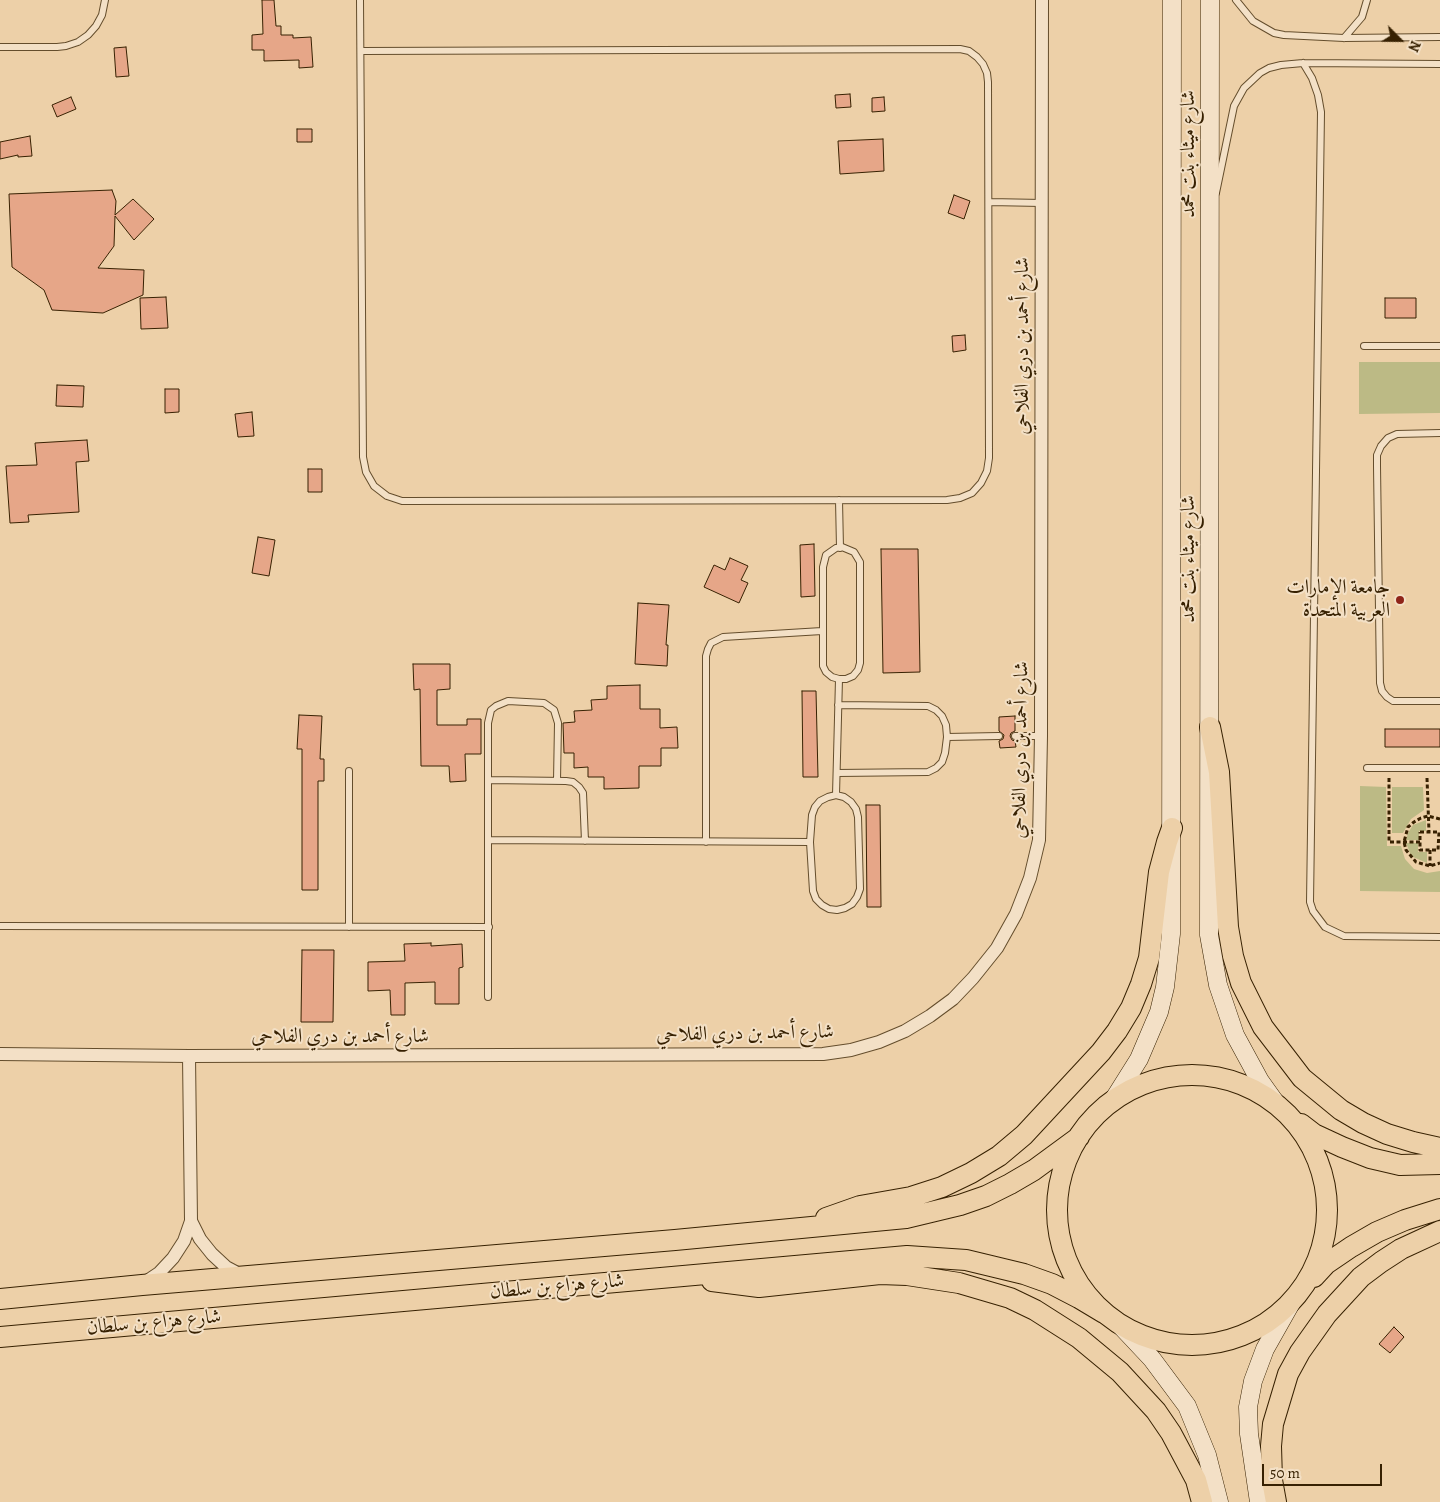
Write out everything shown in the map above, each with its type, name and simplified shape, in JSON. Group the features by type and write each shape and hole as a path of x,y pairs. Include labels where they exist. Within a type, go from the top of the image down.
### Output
{"main road":[{"name":"شارع ميثاء بنت محمد","path":"1112,1102 1127,1081 1143,1051 1156,1020 1165,987 1171,934 1172,0"},
{"name":"شارع ميثاء بنت محمد","path":"1210,0 1209,935 1226,1010 1235,1035 1255,1073 1282,1109"},
{"path":"1210,727 1219,772 1228,927 1233,956 1241,982 1263,1027 1302,1078 1341,1110 1387,1134 1440,1148"},
{"path":"804,1228 860,1206 911,1197 942,1187 971,1173 999,1156 1024,1135 1101,1052 1131,1008 1142,984 1148,958 1160,872 1172,828"},
{"path":"1219,1502 1208,1455 1187,1406 1152,1359 1082,1289 1067,1261 1059,1230 1058,1198 1065,1166 1079,1137 1094,1118 1112,1102 1143,1084 1176,1076 1211,1076 1245,1085 1282,1109 1314,1134 1370,1158 1400,1165 1440,1164"},
{"path":"1282,1109 1311,1145 1324,1179 1328,1216 1321,1252 1305,1285"},
{"name":"شارع هزاع بن سلطان","path":"0,1299 906,1218 960,1205 1010,1184 1034,1170 1079,1137"},
{"path":"1259,1502 1249,1434 1248,1407 1264,1349 1291,1303 1305,1285 1326,1264 1351,1247 1377,1232 1405,1220 1440,1209"},
{"path":"1276,1502 1272,1480 1271,1446 1273,1424 1288,1374 1300,1352 1327,1314 1361,1277 1401,1249 1440,1231"},
{"name":"شارع هزاع بن سلطان","path":"0,1337 907,1256 936,1257 976,1262 1024,1274 1052,1284 1104,1313"},
{"path":"683,1276 758,1287 880,1274 907,1275 959,1283 1010,1298 1035,1310 1079,1338 1120,1372 1156,1411 1171,1433 1196,1480 1202,1502"},
{"path":"1121,1326 1155,1341 1192,1346 1228,1341 1262,1326 1291,1303"}],"street":[{"name":"شارع أحمد بن دري الفلاحي","path":"0,1054 189,1056 823,1054 851,1050 879,1042 914,1026 953,999 997,948 1016,914 1030,878 1040,840 1042,0"},
{"path":"142,1285 159,1274 173,1258 184,1241 191,1221 189,1056"},
{"path":"191,1221 200,1239 212,1254 226,1266 243,1276"}],"lane":[{"path":"0,47 57,47 78,42 96,26 102,15 106,0"},
{"path":"360,0 364,457 366,472 374,486 387,496 402,501 947,500 960,498 972,492 982,483 987,471 989,458 987,73 983,64 969,51 960,49 361,51"},
{"path":"1236,0 1253,21 1274,33 1284,35 1344,38 1440,37"},
{"path":"1344,38 1362,17 1368,0"},
{"path":"1210,216 1223,167 1231,116 1238,96 1251,80 1269,68 1281,64 1303,63 1440,64"},
{"path":"1303,63 1312,78 1321,112 1310,902 1318,920 1325,928 1344,936 1440,937"},
{"path":"989,202 1042,203"},
{"path":"1364,346 1440,346"},
{"path":"1440,433 1397,434 1388,438 1381,446 1377,456 1380,683 1382,691 1386,697 1393,701 1440,701"},
{"path":"839,500 840,548"},
{"path":"840,548 849,548 860,562 860,663 858,670 853,676 846,679 832,677 823,666 824,561 831,551 840,548"},
{"path":"706,842 706,656 708,649 723,636 822,631"},
{"path":"836,796 839,679"},
{"path":"488,997 489,716 496,706 508,701 544,703 554,710 558,723 557,781"},
{"path":"836,773 928,772 942,762 947,737 942,716 928,706 838,705"},
{"path":"947,737 999,736"},
{"path":"1015,736 1041,736"},
{"path":"1367,768 1440,768"},
{"path":"349,771 350,927"},
{"path":"488,780 573,782 580,786 583,793 585,841"},
{"path":"836,796 844,797 856,809 858,817 860,889 852,904 837,910 829,909 816,899 813,891 810,842 812,815 815,807 820,801 836,796"},
{"path":"489,840 810,842"},
{"path":"0,926 489,927"}],"path":[{"path":"1388,768 1390,842 1420,842"},
{"path":"1426,768 1429,832"},
{"path":"1440,819 1428,816 1420,818 1408,827 1404,842 1406,850 1416,862 1430,866 1440,863"},
{"path":"1420,832 1429,832 1438,832 1438,850 1420,850 1420,832"},
{"path":"1430,850 1430,866"}],"shaded area":[{"path":"1359,362 1440,362 1440,413 1359,414"},
{"path":"1360,786 1386,787 1387,846 1401,846 1405,859 1414,869 1427,873 1440,871 1440,892 1360,891"},
{"path":"1392,787 1423,787 1424,810 1411,819 1403,833 1392,833"},
{"path":"1426,820 1426,831 1419,831 1419,840 1406,840 1413,825"},
{"path":"1406,843 1418,843 1418,852 1427,852 1427,863 1413,857"}],"building":[{"path":"262,0 274,0 276,26 281,26 281,35 293,35 293,38 311,37 313,67 299,68 299,60 264,61 264,50 252,50 252,35 263,34"},
{"path":"126,47 129,76 116,77 114,48"},
{"path":"850,94 851,107 836,108 835,95"},
{"path":"71,97 76,109 57,117 52,105"},
{"path":"884,97 885,111 872,112 872,98"},
{"path":"297,129 312,129 312,142 297,142"},
{"path":"30,136 32,156 18,157 18,155 0,159 0,142"},
{"path":"883,139 884,171 840,174 838,141"},
{"path":"112,190 116,201 115,215 133,199 154,219 134,240 115,216 114,246 98,268 144,270 143,295 103,313 52,310 44,290 12,267 9,194"},
{"path":"954,195 970,201 964,219 948,213"},
{"path":"166,297 168,328 141,329 140,298"},
{"path":"1385,298 1416,298 1416,318 1385,318"},
{"path":"965,335 966,350 953,352 952,336"},
{"path":"57,385 84,386 83,407 56,406"},
{"path":"165,389 179,389 179,412 165,413"},
{"path":"252,412 254,436 238,437 235,414"},
{"path":"87,440 89,461 76,462 79,512 28,515 29,522 10,523 6,466 37,465 35,443"},
{"path":"308,469 322,469 322,492 308,492"},
{"path":"258,537 275,540 269,576 252,573"},
{"path":"814,544 815,596 801,597 800,545"},
{"path":"881,549 918,549 920,672 883,673"},
{"path":"730,558 748,566 741,580 748,583 739,603 704,587 714,565 725,570"},
{"path":"638,603 669,605 666,645 668,645 667,666 635,664"},
{"path":"413,664 450,664 450,689 437,690 437,725 467,725 467,719 481,719 481,754 465,754 466,781 450,782 449,766 421,766 420,689 414,690"},
{"path":"640,685 640,709 660,709 660,728 677,727 678,748 661,748 661,766 639,766 639,788 604,789 604,777 588,777 588,767 574,768 574,753 564,753 563,723 575,722 574,711 592,710 591,700 607,699 607,686"},
{"path":"802,691 816,691 818,777 803,777"},
{"path":"299,715 322,716 320,759 324,759 324,781 318,781 318,890 302,890 302,749 297,749"},
{"path":"1015,716 1015,731 1010,736 1015,741 1016,747 1000,748 999,741 1003,739 1004,735 999,731 999,717"},
{"path":"1385,729 1440,729 1440,747 1385,747"},
{"path":"866,805 880,805 881,907 867,907"},
{"path":"431,943 431,946 462,944 463,967 459,968 459,1004 435,1004 435,982 405,983 405,1015 391,1015 390,990 368,991 368,962 405,961 404,944"},
{"path":"302,950 334,950 333,1022 301,1022"},
{"path":"1394,1327 1404,1337 1390,1353 1379,1344"}],"place":[{"name":"جامعة الإمارات العربية المتحدة","path":"1400,600"}]}
